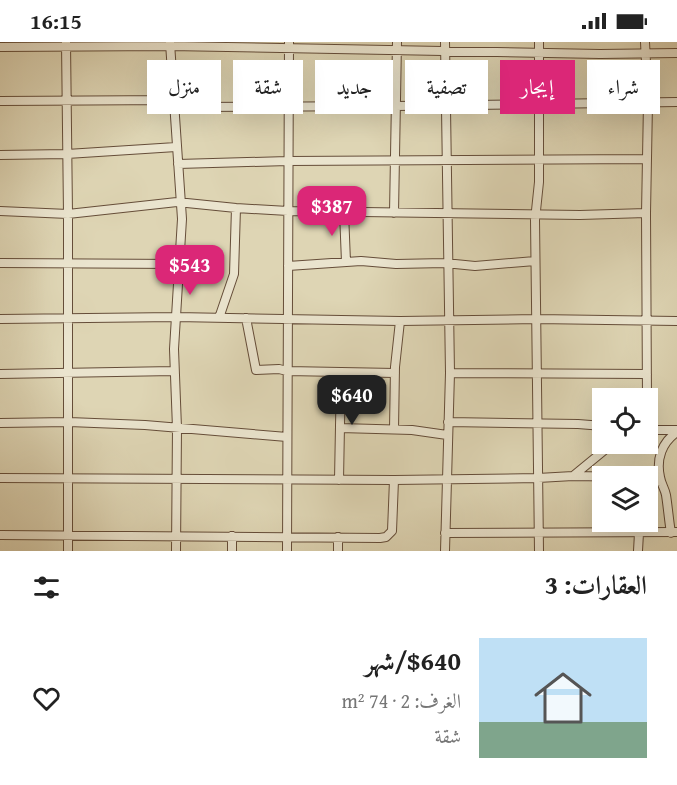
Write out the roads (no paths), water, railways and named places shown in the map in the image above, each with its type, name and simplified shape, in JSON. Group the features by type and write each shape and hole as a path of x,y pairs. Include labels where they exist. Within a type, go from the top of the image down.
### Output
{"street":[{"path":"445,42 445,60"},
{"path":"539,42 539,60"},
{"path":"645,42 646,60"},
{"path":"0,47 66,44 289,45 397,46 445,51 677,53"},
{"path":"66,44 68,551"},
{"path":"170,44 171,60"},
{"path":"289,45 289,60"},
{"path":"394,213 397,46"},
{"path":"0,101 147,102"},
{"path":"660,103 677,102"},
{"path":"303,106 405,106"},
{"path":"174,114 182,202 174,371 177,428 176,551"},
{"path":"287,551 288,114"},
{"path":"445,551 450,373 447,114"},
{"path":"538,114 539,191 535,214 535,261 539,551"},
{"path":"647,388 648,114"},
{"path":"0,155 67,154 176,147"},
{"path":"178,164 288,161 648,159"},
{"path":"0,211 68,214 182,202 288,211 580,215 646,213"},
{"path":"219,318 234,274 236,208"},
{"path":"344,212 346,262"},
{"path":"288,266 361,261 485,265 535,261"},
{"path":"0,263 180,264"},
{"path":"0,319 176,317 400,321 536,319 677,321"},
{"path":"246,318 255,370 395,373"},
{"path":"394,429 395,373 400,321"},
{"path":"0,374 174,371"},
{"path":"339,480 340,372"},
{"path":"450,373 647,374"},
{"path":"0,423 69,422 287,436"},
{"path":"448,422 592,426"},
{"path":"340,428 394,429 447,435"},
{"path":"658,430 677,431"},
{"path":"445,533 674,533 659,471 662,450 677,431"},
{"path":"573,476 600,454"},
{"path":"0,478 446,480 592,476"},
{"path":"0,535 380,538 390,534 393,525 394,480"},
{"path":"638,551 639,533"},
{"path":"231,536 232,551"},
{"path":"338,537 338,551"}]}
